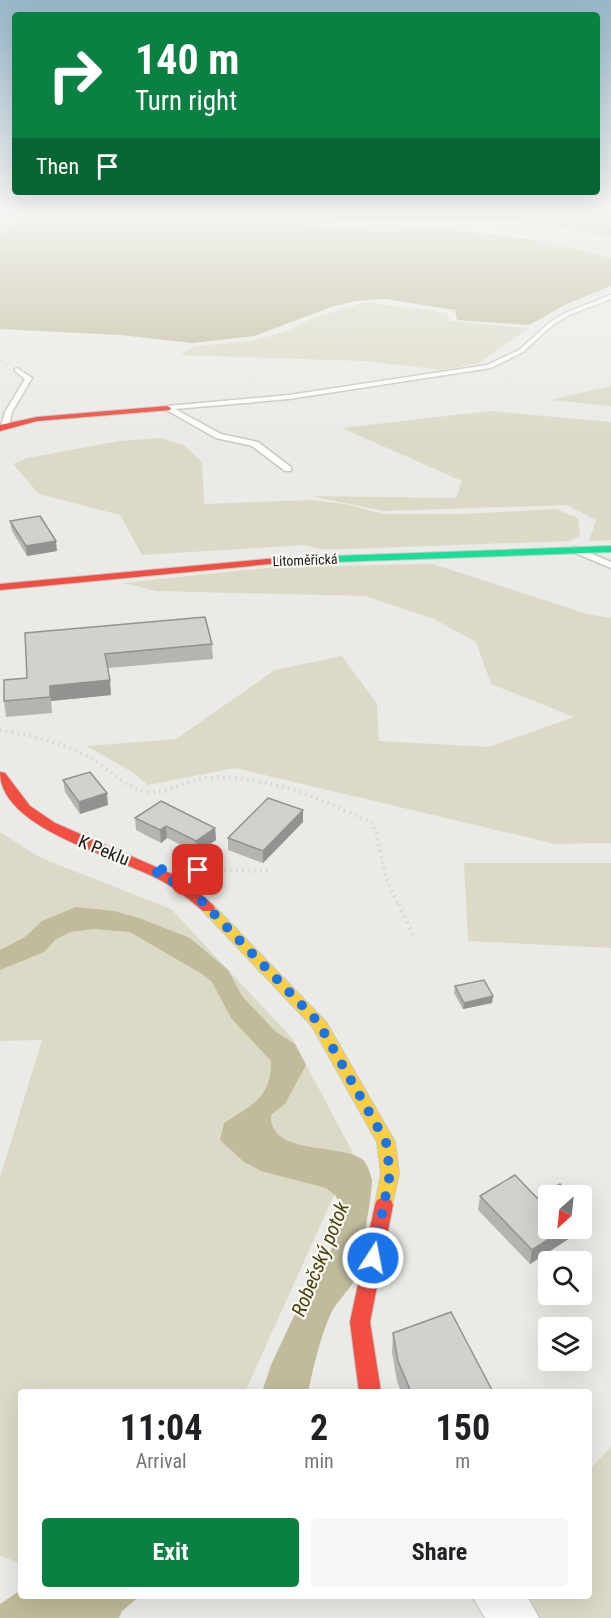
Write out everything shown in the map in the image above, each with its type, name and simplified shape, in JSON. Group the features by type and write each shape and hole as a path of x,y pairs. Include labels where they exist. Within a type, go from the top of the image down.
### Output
{"street":[{"path":"2,427 37,419 166,408"},
{"name":"Litoměřická","path":"0,587 274,561 611,549"},
{"name":"K Peklu","path":"0,776 28,812 71,836 151,869 194,893 318,1022 386,1142 390,1174 360,1322 370,1389"},
{"path":"498,1599 516,1618"}],"lane":[{"path":"166,408 289,397 467,371 505,360 521,351 552,323 567,314 611,297"},
{"path":"2,427 12,401 26,387 29,378 17,369"},
{"path":"166,408 219,436 255,444 288,469"},
{"path":"576,550 611,565"}],"path":[{"path":"329,326 416,377"},
{"path":"0,730 39,737 87,756 138,789 162,793 205,778 237,778 271,783 328,801 374,824 386,878 413,935"},
{"path":"198,870 269,871"}],"shaded area":[{"path":"0,285 611,285 567,304 529,325 457,320 455,310 386,299 356,301 334,306 254,336 193,343 120,335 0,329"},
{"path":"365,302 447,313 449,321 529,328 479,363 442,370 366,361 180,355 195,346 250,341 287,331 311,319"},
{"path":"611,386 611,406 550,400"},
{"path":"490,411 611,422 611,540 589,541 596,520 567,505 384,511 310,496 456,498 462,481 342,428"},
{"path":"162,438 185,446 202,462 204,504 310,500 345,504 383,514 463,514 556,509 578,518 580,536 569,541 346,549 320,549 305,545 142,555 120,515 39,494 13,464 27,458 119,441"},
{"path":"433,564 587,614 611,618 611,843 555,844 235,768 148,785 132,772 87,746 176,739 275,670 342,656 377,704 379,741 489,747 574,717 491,684 476,642 434,619 365,596 156,591 124,583 276,567"},
{"path":"0,832 41,858 171,909 292,1038 353,1153 246,1389 18,1389 18,1563 0,1555 0,1178 42,1040 0,1041"},
{"path":"464,863 611,863 611,948 468,941"},
{"path":"76,907 114,911 190,938 228,970 242,996 276,1032 295,1044 306,1065 285,1104 271,1115 273,1128 281,1137 293,1143 352,1154 362,1159 367,1166 372,1186 357,1273 327,1322 309,1389 263,1389 271,1365 309,1284 333,1246 341,1209 336,1196 326,1188 261,1171 244,1162 220,1140 224,1123 251,1105 264,1092 268,1083 271,1061 231,1018 212,982 130,932 94,929 70,932 55,940 44,952 0,970 0,950 25,937 42,921"},
{"path":"611,1447 611,1618 539,1618 526,1599 592,1599 592,1467"},
{"path":"18,1592 18,1599 136,1599 122,1611 119,1618 0,1618 0,1604"}],"building":[{"path":"40,516 56,541 26,546 10,521"},
{"path":"205,617 212,644 105,654 110,680 50,686 50,697 4,701 4,680 27,678 25,633"},
{"path":"90,772 107,793 79,802 63,780"},
{"path":"268,798 303,810 263,851 228,838"},
{"path":"161,801 215,828 196,841 166,826 160,830 135,818"},
{"path":"484,980 493,996 464,1003 455,986"},
{"path":"515,1175 538,1197 538,1239 549,1239 532,1250 480,1196"},
{"path":"451,1312 491,1389 410,1389 398,1361 393,1333"}],"traffic: fast":[{"path":"277,561 611,549"}],"traffic: slow":[{"path":"208,908 318,1022 386,1142 390,1174 384,1205"}],"traffic: jam":[{"path":"0,428 37,419 167,408"},
{"path":"0,587 277,561"},
{"path":"0,776 25,809 50,826 72,838 167,877 189,891 208,908"},
{"path":"370,1389 360,1322 384,1205"}],"route":[{"path":"198,870 151,869 194,893 318,1022 386,1142 390,1174 373,1258"}],"water label":[{"name":"Robečský potok","path":"320,1259"}]}
